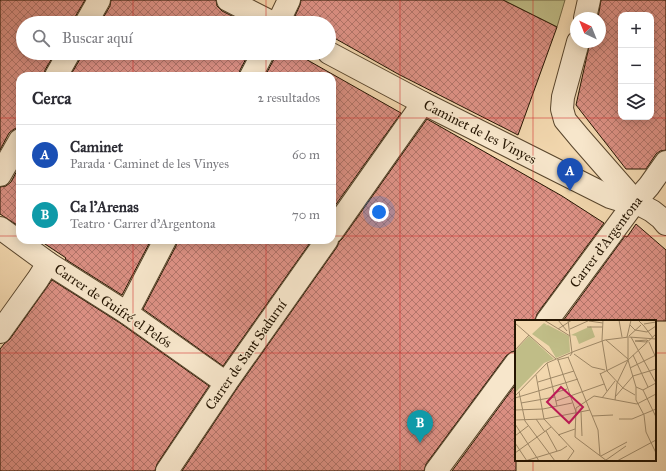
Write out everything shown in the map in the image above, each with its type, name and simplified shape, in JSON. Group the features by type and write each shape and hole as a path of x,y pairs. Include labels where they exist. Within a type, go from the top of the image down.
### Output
{"street":[{"path":"90,16 99,0"},
{"path":"228,0 259,16"},
{"path":"281,16 289,0"},
{"path":"586,12 590,0"},
{"path":"576,48 563,98 562,109 565,120 629,194 634,202 652,211 666,224"},
{"name":"Caminet de les Vinyes","path":"336,57 423,103 610,197 623,201 634,202"},
{"path":"58,72 65,60"},
{"path":"253,72 259,60"},
{"path":"336,226 423,103"},
{"path":"0,175 16,147"},
{"name":"Carrer d'Argentona","path":"548,320 634,202 649,186 666,162"},
{"name":"Carrer de Guifré el Pelós","path":"0,228 16,240"},
{"name":"Carrer de Guifré el Pelós","path":"22,244 48,263 127,313 226,383"},
{"path":"127,313 163,244"},
{"name":"Carrer de Sant Sadurní","path":"167,471 226,383 324,244"},
{"path":"0,332 48,263"},
{"path":"436,471 515,364"}],"shaded area":[{"path":"503,0 565,0 557,27"}],"building":[{"path":"0,0 85,0 76,16 16,16 16,60 51,60 45,72 16,72 16,129 9,133 0,150"},
{"path":"111,0 216,0 217,6 222,11 232,16 104,16 110,6"},
{"path":"301,0 503,0 557,27 518,135 398,74 336,39 336,16 295,16"},
{"path":"601,0 666,0 666,150 660,151 656,154 646,169 626,169 576,105 589,48 606,48 606,12 599,12"},
{"path":"79,60 245,60 240,72 72,72"},
{"path":"273,60 307,60 329,72 267,72"},
{"path":"336,76 401,113 336,204"},
{"path":"427,119 562,196 604,223 537,314 535,320 515,320 515,351 506,356 426,464 424,471 182,471 236,390"},
{"path":"16,173 16,224 0,214 0,187 6,186 11,182"},
{"path":"636,224 666,250 666,321 564,320 625,236 627,237"},
{"path":"45,244 149,244 122,295 65,259 66,258"},
{"path":"176,244 309,244 223,366 143,309"},
{"path":"52,280 120,323 209,386 157,464 155,471 0,471 0,349 10,339"},
{"path":"515,385 516,471 452,471"}],"place":[{"name":"Caminet","path":"570,191"},
{"name":"Ca l'Arenas","path":"420,443"}]}
